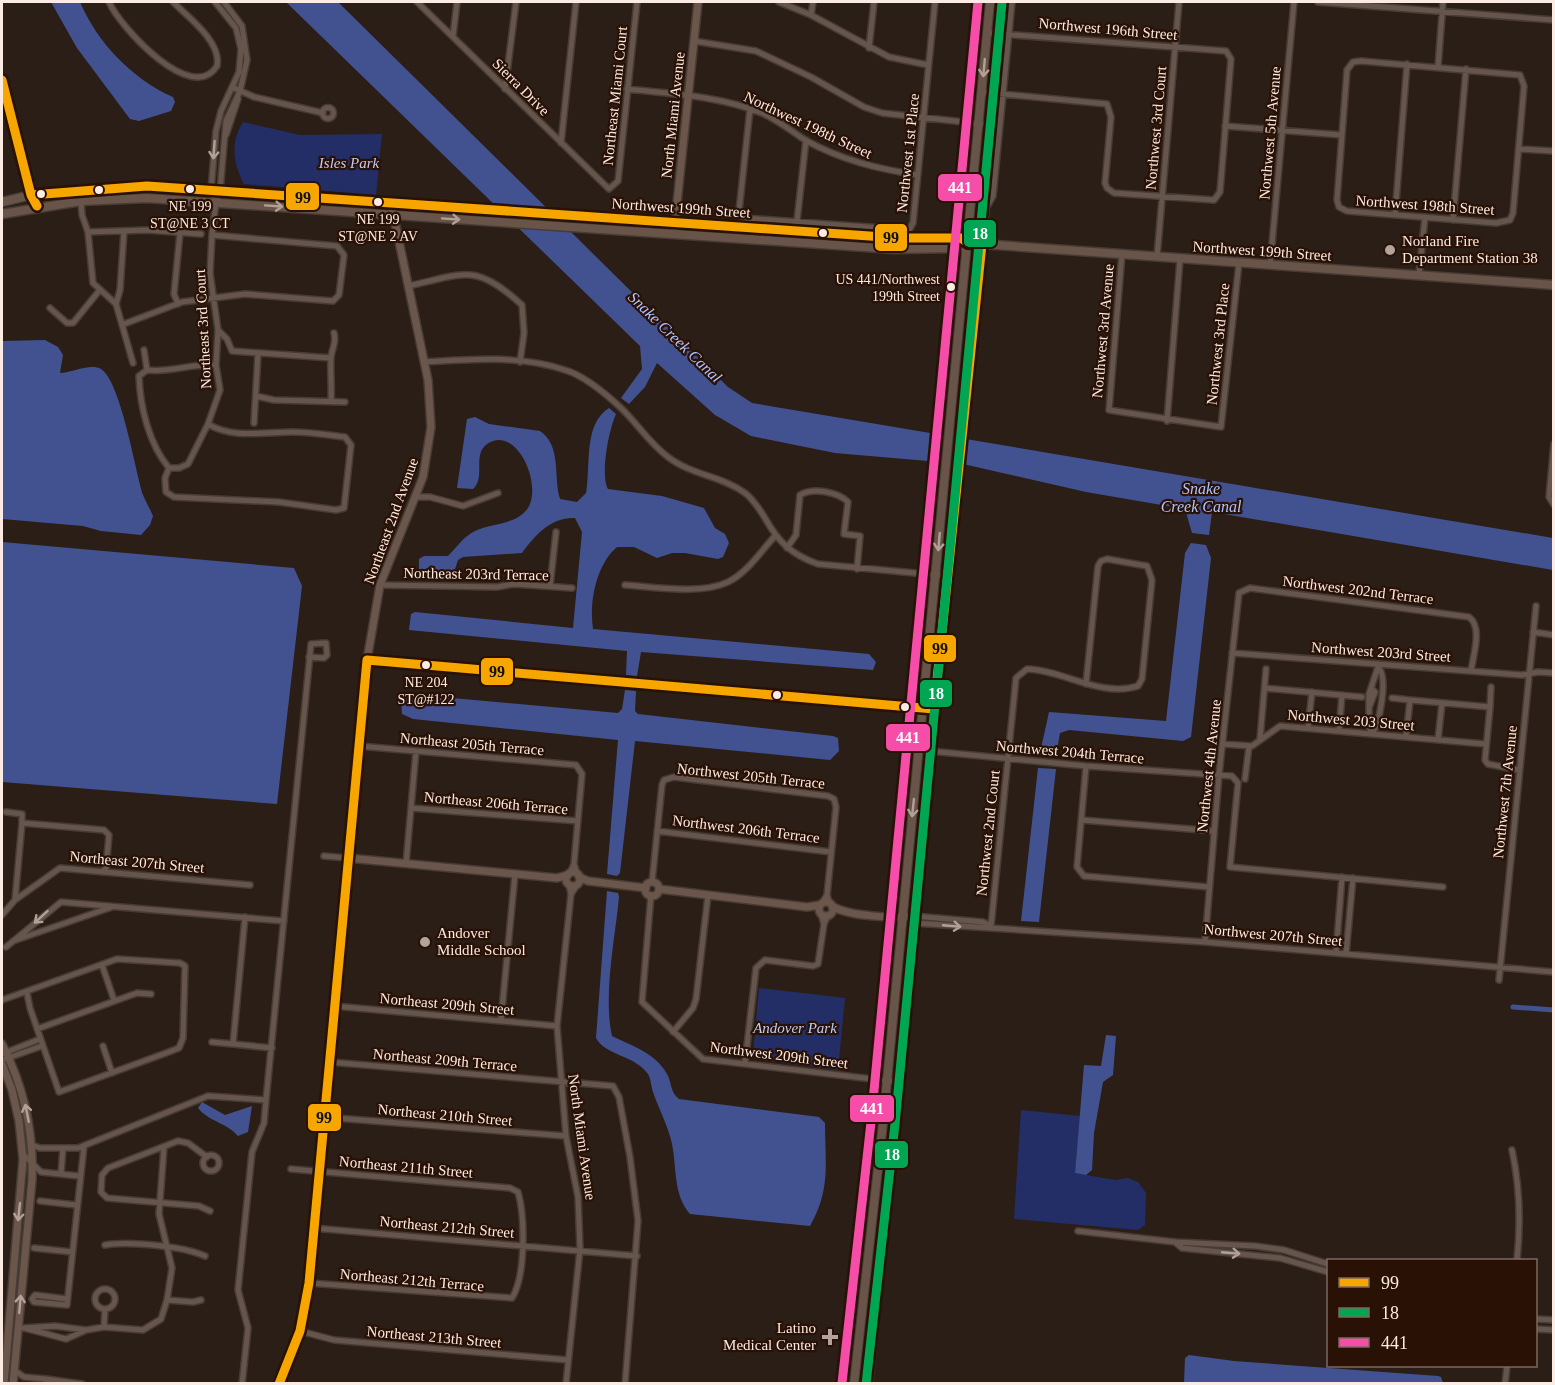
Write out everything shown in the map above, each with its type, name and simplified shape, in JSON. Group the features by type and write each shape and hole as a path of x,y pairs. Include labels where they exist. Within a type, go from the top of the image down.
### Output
{"main road":[{"path":"854,1383 862,1325 903,918 990,2"},
{"path":"868,1383 953,510 982,243 1002,2"},
{"name":"Northwest 199th Street","path":"2,202 31,195 147,186 898,238 960,237 968,243"},
{"name":"Northwest 199th Street","path":"2,214 38,206 81,201 147,198 674,232 894,249 960,248 968,243 982,243 1270,266 1554,285"}],"street":[{"path":"109,2 127,30 162,62 195,78 208,76 214,71 219,59 216,52 198,27 173,2"},
{"path":"215,2 228,16 239,39 241,62 217,124 216,190"},
{"path":"216,190 226,121 240,91 247,60 246,38 238,18 224,2"},
{"name":"Sierra Drive","path":"417,2 609,189"},
{"path":"453,36 457,2"},
{"path":"505,89 516,2"},
{"path":"561,143 576,2"},
{"name":"Northeast Miami Court","path":"609,189 618,181 637,2"},
{"name":"North Miami Avenue","path":"674,232 698,2"},
{"path":"779,2 811,15 889,57 928,65"},
{"path":"811,15 813,2"},
{"path":"869,48 874,2"},
{"name":"Northwest 1st Place","path":"797,221 909,230 913,223 935,2"},
{"path":"984,212 993,196 1012,2"},
{"name":"Northwest 3rd Court","path":"1156,257 1179,2"},
{"name":"Northwest 5th Avenue","path":"1270,266 1294,2"},
{"path":"1318,2 1554,20"},
{"path":"1438,67 1443,2"},
{"name":"Northwest 196th Street","path":"987,33 999,32 1226,51 1231,59 1225,126"},
{"path":"694,41 756,51 811,76 864,107 923,120 991,125"},
{"path":"982,92 1107,104 1111,117 1107,188 1114,193 1214,200 1220,192 1225,126 1342,135 1347,70 1353,62 1516,73 1522,79 1519,149 1554,152"},
{"path":"1395,215 1407,64"},
{"path":"1454,220 1466,69"},
{"path":"2,80 31,195 38,206"},
{"path":"232,87 254,97 322,113"},
{"name":"Northwest 198th Street","path":"627,89 725,100 775,120 806,140 874,168 918,175"},
{"path":"750,109 739,211 744,218 797,221 806,140"},
{"name":"Northwest 198th Street","path":"1342,135 1337,200 1339,207 1347,211 1454,220 1504,223 1510,220 1519,149"},
{"name":"Northeast 3rd Court","path":"169,468 179,468 188,464 208,424 220,390 216,364 218,330 210,273 216,190"},
{"path":"81,201 82,215 88,232 92,278 99,291 116,304 124,324 133,363"},
{"name":"Northeast 2nd Avenue","path":"279,1383 300,1331 309,1283 367,660 380,585 416,497 429,453 431,404 391,203"},
{"path":"1419,275 1425,217"},
{"path":"116,304 120,290 124,231"},
{"path":"88,232 201,234"},
{"path":"178,304 174,294 180,233"},
{"path":"124,324 178,304 245,294 333,301 339,295 344,255 337,246 212,235"},
{"name":"Northwest 3rd Avenue","path":"1122,254 1109,410 1167,421"},
{"path":"1167,421 1180,259"},
{"name":"Northwest 3rd Place","path":"1167,421 1221,427 1239,263"},
{"path":"408,286 451,274 470,273 499,284 522,305 525,333 520,362"},
{"path":"50,308 67,323 73,322 99,291"},
{"path":"218,330 227,339 232,351 331,357"},
{"path":"331,401 333,368 331,357 336,340 334,333"},
{"path":"144,350 147,370"},
{"path":"254,423 253,402 256,396 258,353"},
{"path":"424,362 468,360 520,362 567,370 608,397 655,447 670,459 686,468 728,482 748,495 775,536 798,557 818,564 947,576"},
{"path":"208,424 218,430 250,434 294,432 345,437 351,445 344,508 336,510 302,504 174,497 166,492 169,468 160,458 149,433 139,387 139,376 147,370 170,371 197,363 216,364"},
{"path":"956,363 968,364"},
{"path":"256,396 274,400 345,402"},
{"path":"1552,504 1554,444"},
{"path":"787,548 796,535 800,495 808,490 842,495 848,502 844,534 860,536 857,568"},
{"path":"416,497 430,496 463,506 498,494"},
{"path":"942,509 953,510"},
{"path":"550,586 556,532"},
{"path":"625,585 704,589 728,582 746,568 775,536"},
{"path":"1107,559 1143,565 1150,569 1152,580 1143,668 1138,686 1131,688 1086,684 1098,566 1101,561 1107,559"},
{"name":"Northeast 203rd Terrace","path":"380,585 497,587 514,584 572,588"},
{"name":"Northwest 202nd Terrace","path":"1239,592 1251,588 1469,617 1474,620 1476,630 1471,671"},
{"name":"Northwest 4th Avenue","path":"1206,942 1222,744 1239,592"},
{"name":"Northwest 7th Avenue","path":"1498,980 1536,606"},
{"path":"1533,632 1554,635"},
{"name":"Northwest 203rd Street","path":"1232,653 1379,666 1529,674 1554,673"},
{"path":"242,1383 248,1328 238,1290 252,1152 264,1123 309,657"},
{"path":"367,660 934,709"},
{"path":"1379,666 1383,674 1383,698 1378,706 1376,727 1372,734 1369,726 1371,705 1368,701 1373,675 1379,666"},
{"path":"1260,739 1266,669"},
{"name":"Northwest 2nd Court","path":"991,926 1014,684 1021,672 1036,670 1086,684"},
{"path":"1491,687 1484,755 1488,764 1520,770"},
{"path":"1264,688 1362,697"},
{"path":"1308,728 1312,692"},
{"path":"1339,731 1342,695"},
{"path":"1392,698 1490,707"},
{"path":"1406,737 1410,700"},
{"path":"1438,740 1442,703"},
{"path":"1371,705 1378,706"},
{"name":"Northwest 203 Street","path":"1249,746 1280,726 1485,744"},
{"path":"1222,744 1249,746 1245,779"},
{"name":"Northeast 205th Terrace","path":"359,746 576,765 581,769"},
{"name":"Northwest 204th Terrace","path":"919,750 1086,766 1229,776 1237,779 1238,783 1230,867 1342,877"},
{"path":"406,864 416,751"},
{"path":"1086,766 1077,867 1079,872 1084,876 1209,887"},
{"name":"North Miami Avenue","path":"566,1383 580,1249 578,1197 566,1136 559,1081 557,1026 573,879 581,769"},
{"name":"Northwest 205th Terrace","path":"657,831 664,780 674,777 828,796 834,799 836,807 831,852"},
{"name":"Northeast 206th Terrace","path":"411,808 578,821"},
{"path":"6,812 22,814 15,900"},
{"path":"1082,820 1214,831"},
{"path":"21,823 104,830 109,835 106,868 102,872"},
{"path":"646,888 652,882 657,831"},
{"name":"Northwest 206th Terrace","path":"657,831 831,852"},
{"path":"745,1063 756,968 765,960 813,966 818,964 831,852"},
{"path":"324,856 573,879 646,888 651,895 659,889 657,884 652,882"},
{"name":"Northeast 207th Street","path":"2,915 15,900 60,868 250,885"},
{"path":"501,1020 515,874"},
{"path":"1336,953 1342,877 1443,886"},
{"path":"1346,954 1353,878"},
{"name":"Northwest 207th Street","path":"659,889 981,929 991,926 1206,942 1554,972"},
{"name":"Northwest 209th Street","path":"651,895 642,1002 703,1059 898,1082"},
{"path":"673,1032 693,1008 696,999 708,895"},
{"path":"1340,898 1351,899"},
{"path":"6,947 61,902 284,921"},
{"path":"14,942 113,906"},
{"path":"1339,910 1350,911"},
{"path":"233,1044 245,917"},
{"path":"2,1000 27,993 117,959 142,958 185,966 183,1038 178,1048 59,1092 41,1043 27,993"},
{"path":"102,965 114,1000"},
{"path":"37,1029 114,1000 137,993 151,994"},
{"name":"Northeast 209th Street","path":"334,1006 557,1026"},
{"path":"212,1042 272,1048"},
{"path":"4,1058 41,1043"},
{"path":"2,1044 32,1177 21,1328 13,1383"},
{"path":"103,1046 112,1073"},
{"path":"4,1058 22,1092 28,1157 4,1383"},
{"name":"Northeast 209th Terrace","path":"329,1062 613,1086 619,1097 630,1156 638,1221 637,1256"},
{"path":"28,1157 40,1148 83,1149 208,1096 266,1100"},
{"name":"Northeast 210th Street","path":"323,1117 566,1136"},
{"path":"207,1157 182,1141 164,1147 104,1170 102,1196 199,1206 210,1211"},
{"path":"21,1328 66,1339 86,1330 104,1327 143,1330 152,1326 160,1318 167,1300 172,1268 159,1214 164,1147"},
{"path":"67,1299 35,1296 32,1299 34,1302 67,1305 83,1149"},
{"path":"61,1174 63,1150"},
{"path":"1512,1150 1520,1199 1521,1225 1517,1259"},
{"path":"28,1157 41,1172"},
{"name":"Northeast 211th Street","path":"291,1169 510,1188 518,1192 521,1202 523,1246"},
{"path":"32,1177 41,1172 79,1176"},
{"path":"40,1201 76,1205"},
{"name":"Northeast 212th Street","path":"313,1228 580,1249 637,1256"},
{"path":"1078,1231 1174,1242 1273,1248 1327,1263"},
{"path":"1174,1242 1182,1248 1280,1258 1327,1271"},
{"path":"105,1245 169,1248 195,1251 205,1256"},
{"name":"Northeast 212th Terrace","path":"309,1283 512,1298 517,1291 523,1246"},
{"path":"34,1248 72,1252"},
{"path":"625,1383 637,1256"},
{"path":"167,1300 193,1302 201,1300"},
{"path":"104,1327 105,1309"},
{"path":"1537,1319 1554,1320"},
{"path":"862,1325 874,1326"},
{"path":"9,1327 55,1326 86,1330"},
{"path":"1537,1329 1554,1330"},
{"name":"Northeast 213th Street","path":"300,1331 334,1340 568,1360"},
{"path":"1504,1383 1507,1367"},
{"path":"14,1370 22,1376 46,1381 82,1383"}],"green space":[{"name":"Isles Park","path":"243,122 300,135 382,134 376,195 244,184 234,153 236,138"},
{"name":"Andover Park","path":"759,988 845,998 838,1070 755,1059 753,1055"},
{"path":"1021,1110 1080,1116 1075,1173 1115,1180 1128,1178 1138,1182 1146,1193 1145,1225 1138,1230 1014,1219"}],"water":[{"path":"51,2 80,2 96,31 118,58 144,80 173,97 175,102 171,111 139,121 130,119 77,48"},
{"name":"Snake Creek Canal","path":"286,2 338,2 728,387 752,403 1553,538 1553,570 1212,512 1209,535 1192,533 1185,509 1086,492 963,464 835,453 751,436 715,415 657,363 645,387 629,404 621,398 642,369 640,346"},
{"path":"45,340 58,347 63,355 60,373 97,367 108,377 115,391 143,495 153,516 150,525 141,535 101,531 83,526 2,519 2,341"},
{"path":"609,408 616,414 608,441 605,463 608,489 662,496 704,508 715,528 725,534 729,543 723,557 718,559 685,553 672,553 657,558 634,547 617,547 599,574 593,596 593,629 869,654 876,662 873,670 641,652 637,676 626,675 627,651 409,630 411,614 415,612 573,628 582,532 575,518 566,518 544,528 522,553 463,557 458,560 453,575 419,575 419,559 424,556 448,556 471,533 510,521 523,514 532,498 532,485 524,460 517,449 508,442 498,440 487,444 480,454 479,478 473,489 457,488 467,419 475,417 489,424 540,431 547,437 554,453 560,499 577,502 586,493 590,446 595,424"},
{"path":"2,542 294,568 302,586 277,804 2,782"},
{"path":"1191,543 1206,545 1211,558 1191,737 1183,741 1069,730 1060,733 1056,756 1040,753 1049,712 1166,721 1185,553"},
{"path":"625,690 636,691 635,711 638,714 833,736 838,738 839,751 830,760 635,741 620,873 617,876 607,874 618,740 413,719 402,714 401,698 406,695 618,713 622,709"},
{"path":"1038,768 1056,769 1039,922 1021,921"},
{"path":"607,891 618,893 619,897 609,985 612,1036 642,1050 656,1060 667,1074 679,1099 819,1117 825,1123 825,1176 821,1200 810,1226 690,1214 685,1206 676,1181 674,1153 670,1137 648,1074 636,1063 607,1049 596,1038"},
{"path":"1106,1035 1116,1036 1113,1075 1103,1082 1094,1133 1092,1170 1086,1175 1075,1173 1084,1065 1101,1066"},
{"path":"202,1102 225,1115 252,1106 248,1132 238,1136 229,1128 207,1116 198,1108"},
{"path":"1189,1355 1234,1361 1438,1376 1441,1377 1443,1383 1184,1383 1185,1358"}],"waterway":[{"path":"1513,1007 1554,1010"}],"transit line":[{"name":"441","path":"842,1383 871,1122 978,2"},
{"name":"18","path":"866,1384 895,1124 1002,3"},
{"name":"99","path":"2,80 31,195 37,206"},
{"name":"99","path":"31,195 147,186 898,238 961,238 968,243 982,244 934,709 367,660 309,1283 300,1331 279,1384"}],"place":[{"name":"NE 199 ST@NE 3 CT","path":"190,189"},
{"name":"NE 199 ST@NE 2 AV","path":"378,202"},
{"name":"Norland Fire Department Station 38","path":"1390,250"},
{"name":"US 441/Northwest 199th Street","path":"951,287"},
{"name":"NE 204 ST@#122","path":"426,665"},
{"name":"Andover Middle School","path":"425,942"},
{"name":"Latino Medical Center","path":"830,1337"}]}
